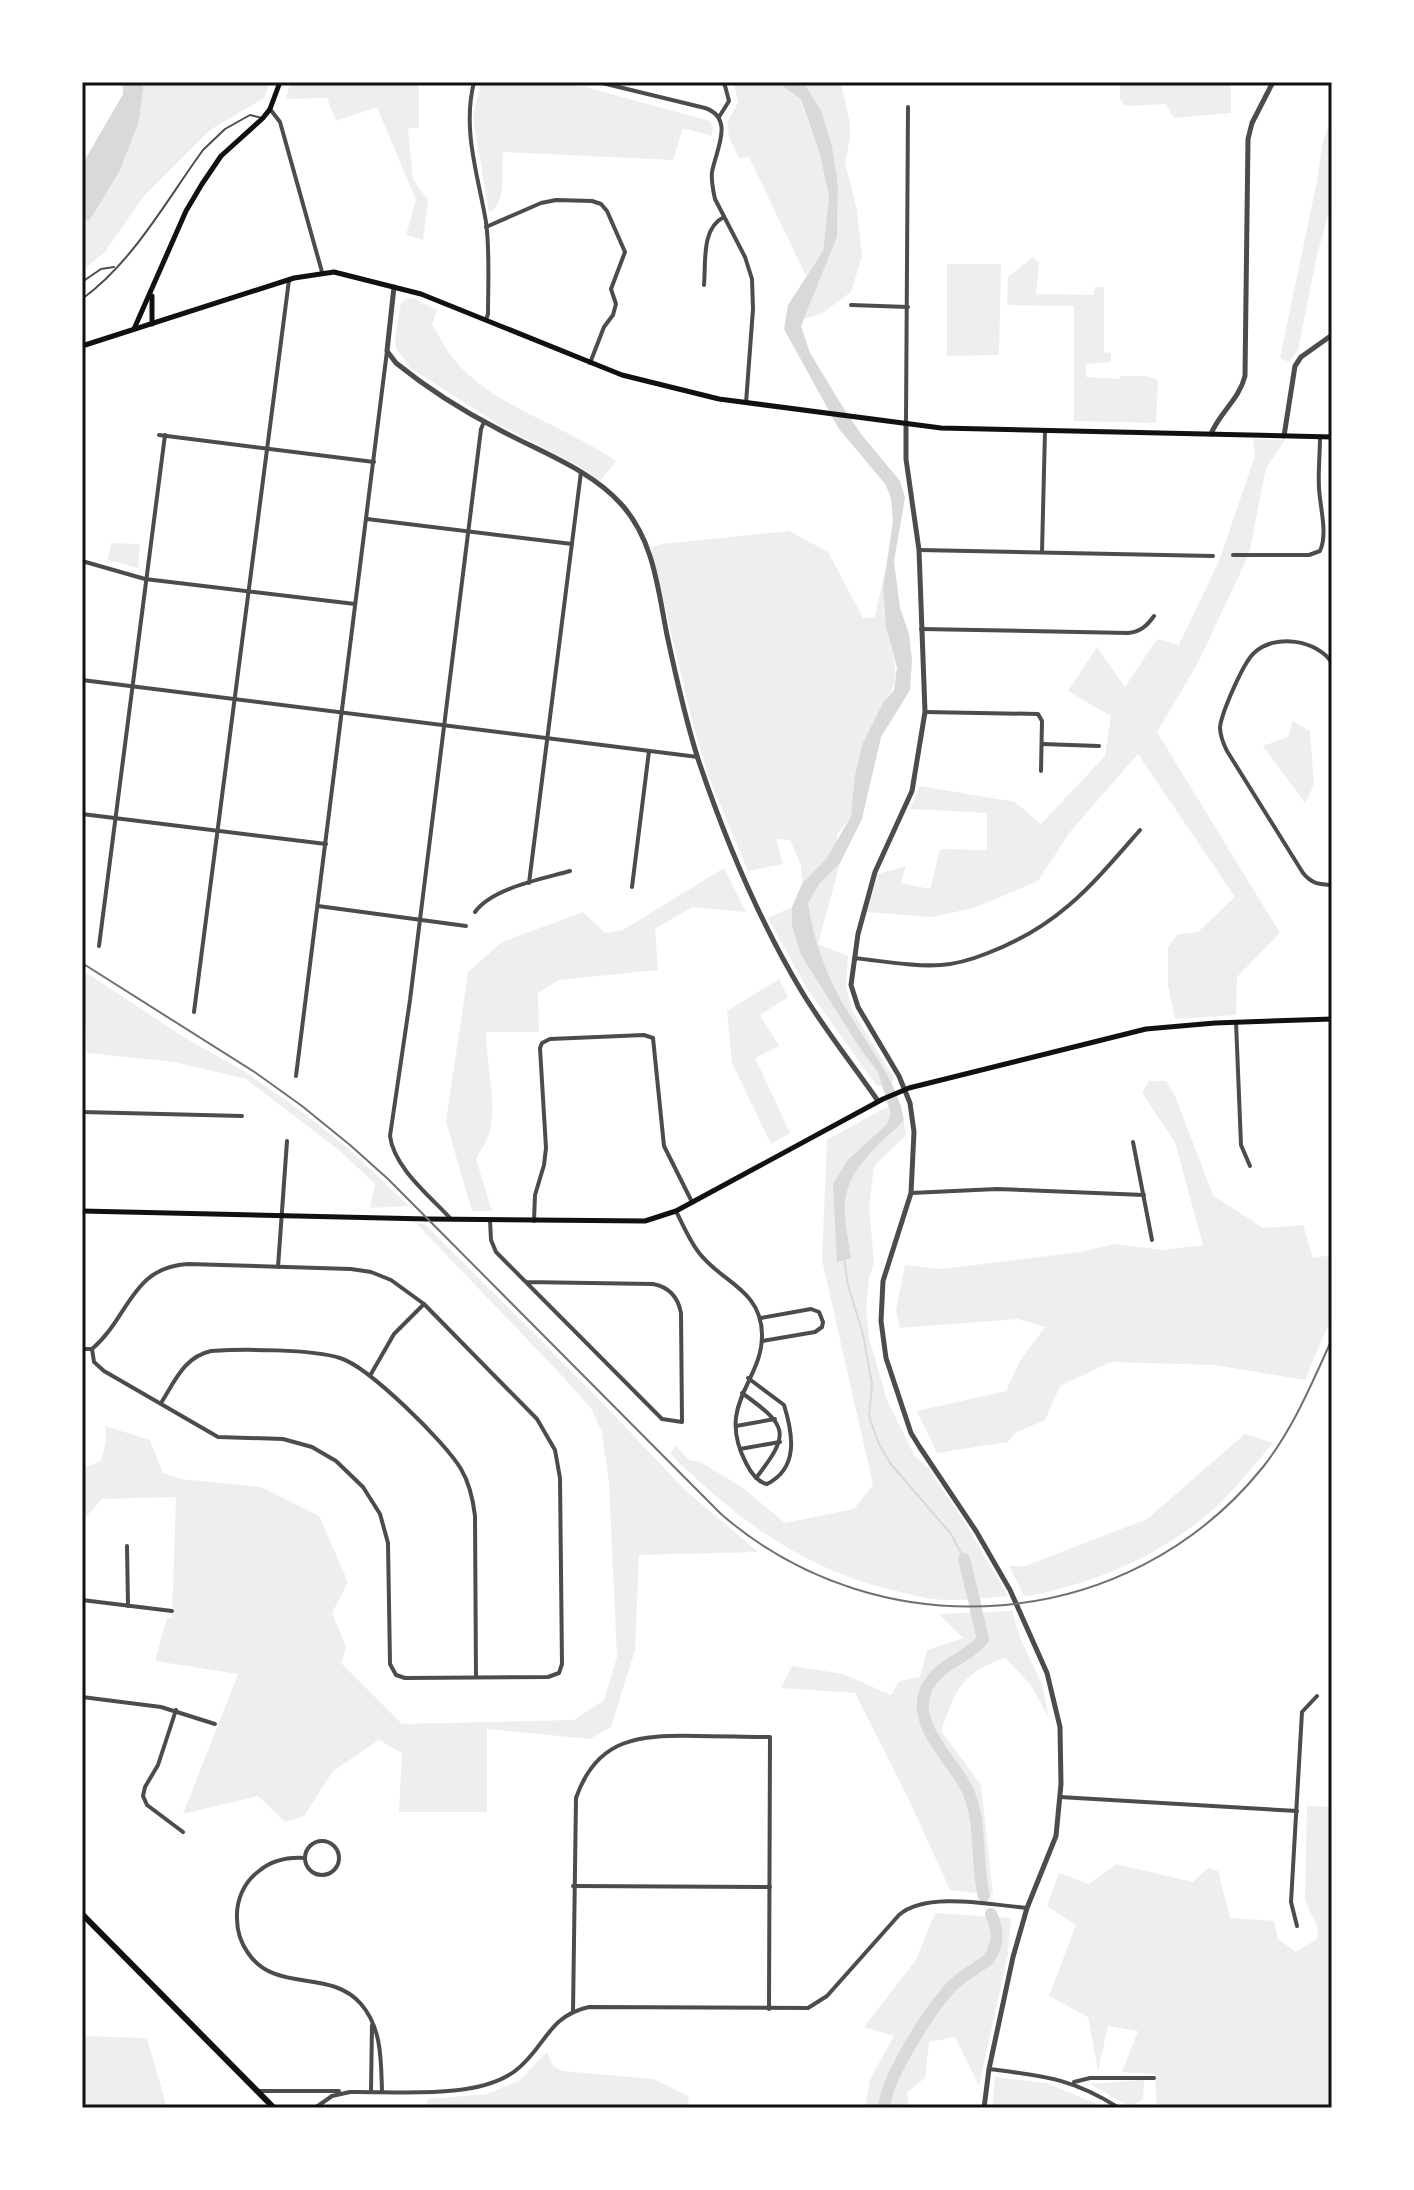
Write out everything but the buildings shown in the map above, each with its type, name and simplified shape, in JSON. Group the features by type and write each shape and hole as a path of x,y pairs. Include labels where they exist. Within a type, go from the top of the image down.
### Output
{"main road":[{"path":"134,330 182,219 202,184 221,156 270,109 280,82"},
{"path":"82,346 322,272 347,274 394,286 590,363 683,391 746,403 941,428 1332,437"},
{"path":"152,324 153,291"},
{"path":"82,1211 637,1222 676,1211 903,1090 1146,1029 1332,1019"},
{"path":"82,1914 274,2108"}],"street":[{"path":"474,82 468,112 486,227 486,320"},
{"path":"598,82 705,108 719,117 722,125 712,180 715,199 745,257 754,291 746,403"},
{"path":"719,117 729,101 724,82"},
{"path":"1211,434 1238,396 1245,376 1248,139 1252,123 1273,82"},
{"path":"908,107 906,459 919,550 925,712 912,791 875,872 852,974 853,995 903,1090 914,1132 911,1193 883,1281 881,1321 892,1377 911,1433 1000,1570 1047,1673 1061,1735 1056,1836 1027,1908 1013,1957 989,2069 984,2108"},
{"path":"270,109 280,122 322,272"},
{"path":"486,227 541,203 556,200 592,201 601,204 607,211 625,252 611,289 616,304 613,315 604,327 590,363"},
{"path":"704,285 708,233 715,222 724,217"},
{"path":"194,1012 289,280"},
{"path":"296,1076 394,286"},
{"path":"851,305 908,307"},
{"path":"1284,436 1295,366 1301,357 1332,335"},
{"path":"387,351 400,366 484,422 581,472 622,505 647,538 685,716 736,859 768,929 801,990 881,1100"},
{"path":"451,1219 400,1162 392,1148 390,1136 484,422"},
{"path":"1042,552 1045,431"},
{"path":"99,946 162,435 374,462"},
{"path":"1233,555 1309,555 1320,551 1323,529 1319,490 1320,437"},
{"path":"529,883 581,472"},
{"path":"367,519 572,544"},
{"path":"919,550 1213,556"},
{"path":"82,561 145,579 355,604"},
{"path":"921,629 1128,633 1138,632 1154,616"},
{"path":"1332,663 1322,650 1308,644 1274,643 1262,647 1244,667 1220,726 1227,751 1310,881 1332,885"},
{"path":"82,680 698,757"},
{"path":"925,712 1038,714 1042,724 1041,771"},
{"path":"1042,744 1099,746"},
{"path":"632,887 649,751"},
{"path":"82,814 326,844"},
{"path":"854,958 940,966 1000,949 1034,932 1068,908 1140,830"},
{"path":"475,912 485,901 570,871"},
{"path":"318,906 466,926"},
{"path":"1236,1022 1241,1145 1250,1166"},
{"path":"534,1221 536,1190 545,1156 540,1048 550,1039 644,1035 653,1038 664,1146 692,1202"},
{"path":"82,1112 242,1116"},
{"path":"278,1267 287,1141"},
{"path":"1133,1142 1152,1240"},
{"path":"911,1193 997,1189 1144,1195"},
{"path":"676,1211 700,1254 749,1295 761,1318 759,1355 748,1378 742,1393 736,1426 740,1449 756,1478 767,1484 776,1479 793,1450 784,1405 748,1378"},
{"path":"490,1220 494,1248 526,1282 662,1419 682,1422 681,1313 679,1303 670,1291 653,1284 526,1282"},
{"path":"82,1349 92,1349 109,1335 140,1285 162,1270 188,1264 351,1269 371,1272 400,1284 424,1304 537,1419 551,1442 559,1469 559,1673 551,1677 402,1678 392,1670 387,1534 369,1495 336,1461 312,1447 293,1441 218,1437 104,1371 94,1362 92,1349"},
{"path":"371,1374 394,1334 424,1304"},
{"path":"761,1318 811,1309 819,1312 823,1322 815,1332 762,1341"},
{"path":"161,1404 187,1363 211,1351 320,1354 350,1362 371,1374 453,1457 471,1490 475,1516 476,1677"},
{"path":"742,1393 775,1419 780,1442 756,1478"},
{"path":"736,1426 775,1419"},
{"path":"740,1449 780,1442"},
{"path":"127,1546 128,1606"},
{"path":"82,1600 172,1611"},
{"path":"1297,1926 1291,1902 1302,1712 1317,1696"},
{"path":"82,1697 176,1710 215,1724"},
{"path":"176,1710 158,1765 143,1796 147,1805 183,1832"},
{"path":"573,2012 576,1798 585,1777 606,1753 633,1739 652,1735 770,1737 769,2009"},
{"path":"1060,1797 1297,1811"},
{"path":"318,1842 329,1843 339,1856 334,1871 324,1876 313,1873 305,1858 309,1848 318,1842"},
{"path":"305,1858 277,1861 259,1870 250,1880 237,1911 242,1943 254,1961 273,1975 327,1983 345,1990 362,2005 378,2039 382,2091"},
{"path":"573,1886 770,1887"},
{"path":"256,2091 466,2089 496,2082 520,2068 553,2026 573,2012 589,2007 802,2009 823,2000 908,1908 925,1902 1027,1908"},
{"path":"371,2091 373,2023"},
{"path":"989,2069 1072,2082 1119,2108"},
{"path":"1072,2082 1090,2078 1154,2078"},
{"path":"315,2108 332,2096 350,2092"}],"lane":[{"path":"82,299 113,273 133,249 216,136 250,115 263,118"},
{"path":"82,282 106,266 115,267"}],"shaded area":[{"path":"123,82 144,82 139,121 120,170 90,220 82,222 82,165 123,94"},
{"path":"144,82 270,82 264,98 210,130 143,197 105,252 82,271 82,222 91,220 139,121"},
{"path":"290,82 419,82 419,128 408,128 413,180 428,200 423,240 406,235 416,200 377,107 336,121 327,98 286,99"},
{"path":"481,82 567,82 710,121 712,136 683,128 673,160 503,152 501,194 495,208 489,213 473,117"},
{"path":"734,82 781,83 800,100 819,151 829,196 823,251 806,276 749,157 739,158 729,137 727,122 738,103"},
{"path":"778,82 803,82 821,110 832,146 838,185 837,237 801,326 810,353 861,434 900,481 905,498 894,561 900,608 909,634 912,660 910,690 881,737 862,819 840,863 819,884 808,903 828,973 895,1090 904,1120 863,1161 848,1186 845,1211 851,1258 837,1262 833,1184 847,1161 887,1124 891,1114 878,1072 801,955 792,925 792,907 802,884 827,858 851,816 862,745 883,703 894,690 897,668 886,627 883,589 893,521 886,485 839,429 784,329 788,305 823,251 829,196 819,151 801,100"},
{"path":"803,82 841,82 850,124 845,163 857,210 862,256 851,292 821,314 804,319 837,237 838,185 832,146 821,110"},
{"path":"1120,82 1231,82 1231,113 1174,118 1166,104 1125,106 1120,98"},
{"path":"1332,117 1332,200 1317,255 1298,350 1289,362 1280,358 1323,141"},
{"path":"1033,257 1039,263 1036,294 1094,295 1095,287 1104,287 1104,352 1111,353 1111,362 1086,364 1086,377 1120,379 1121,376 1147,376 1158,380 1156,423 1074,421 1074,306 1007,305 1008,277"},
{"path":"947,264 1001,264 999,355 947,356"},
{"path":"413,298 437,310 432,325 449,353 487,390 616,461 600,481 579,466 496,423 409,367 396,348 395,338 401,303"},
{"path":"1253,439 1285,440 1266,468 1249,554 1198,663 1157,732 1280,933 1237,977 1236,1015 1175,1019 1168,986 1168,947 1178,934 1198,932 1235,897 1138,754 1070,832 1038,881 974,908 931,917 866,912 878,874 906,866 901,883 930,889 940,849 987,850 987,813 910,809 920,786 1015,802 1041,824 1105,756 1111,716 1068,691 1097,647 1125,687 1157,639 1179,645 1219,561 1255,456"},
{"path":"789,531 828,552 863,618 875,617 887,561 884,609 895,664 895,682 886,699 851,816 837,835 840,863 818,944 848,956 846,987 852,1010 894,1078 892,1083 883,1087 876,1085 806,987 768,918 792,907 802,884 801,865 790,840 776,839 783,864 748,871 709,778 692,721 651,547"},
{"path":"111,543 140,544 138,568 108,560"},
{"path":"1293,721 1310,731 1314,785 1305,803 1263,746 1288,737"},
{"path":"724,868 746,912 692,907 655,929 658,970 559,980 538,993 539,1032 486,1032 492,1119 488,1137 476,1159 492,1211 472,1211 446,1122 468,972 502,942 583,912 605,933 623,930"},
{"path":"82,970 182,1036 247,1073 305,1114 351,1151 409,1206 370,1208 375,1184 340,1151 246,1079 174,1062 87,1053"},
{"path":"779,979 788,997 760,1015 779,1046 755,1058 790,1133 771,1144 732,1063 727,1011"},
{"path":"1149,1081 1166,1081 1175,1096 1213,1195 1263,1228 1303,1225 1313,1258 1332,1255 1332,1316 1305,1380 1214,1365 1111,1362 1060,1386 1045,1420 1015,1433 1008,1442 937,1453 917,1411 1006,1391 1020,1361 1045,1327 1018,1319 900,1328 896,1310 905,1265 942,1269 1080,1252 1115,1244 1163,1250 1203,1245 1175,1142 1142,1093"},
{"path":"901,1104 906,1135 874,1166 869,1208 874,1262 866,1311 869,1338 887,1400 914,1455 928,1468 962,1518 1008,1596 933,1599 892,1590 828,1568 771,1538 720,1499 670,1454 676,1446 690,1461 699,1461 743,1488 785,1523 854,1509 873,1485 822,1260 827,1140 881,1110"},
{"path":"416,1223 425,1224 684,1489 758,1552 639,1555 635,1650 611,1727 590,1739 487,1729 487,1812 399,1812 402,1753 379,1740 333,1771 304,1816 285,1822 258,1796 183,1814 238,1674 155,1661 167,1618 172,1618 176,1497 102,1499 82,1521 82,1469 101,1461 106,1441 105,1426 150,1440 163,1473 181,1479 261,1487 319,1516 348,1582 332,1613 346,1647 341,1663 402,1724 574,1720 604,1700 617,1657 609,1483 602,1432 592,1410 564,1378"},
{"path":"1245,1434 1273,1443 1228,1495 1194,1525 1156,1550 1115,1570 1073,1585 1024,1596 1009,1566 1025,1566 1147,1519"},
{"path":"1012,1611 1020,1638 1042,1684 1049,1718 1030,1684 1005,1658 969,1677 956,1693 941,1731 981,1785 993,1895 950,1890 855,1693 781,1688 792,1666 843,1674 891,1695 899,1681 920,1677 927,1650 963,1638 939,1614"},
{"path":"1307,1806 1332,1807 1332,2108 1157,2108 1155,2074 1122,2072 1138,2031 1108,2026 1098,2071 1088,2017 1049,1996 1076,1925 1047,1906 1059,1873 1089,1884 1116,1864 1193,1882 1208,1868 1218,1871 1230,1918 1274,1921 1278,1939 1296,1952 1317,1939 1318,1929 1305,1900"},
{"path":"935,1913 1011,1918 1008,1954 979,2086 955,2037 929,2042 925,2078 907,2092 909,2108 865,2108 870,2079 894,2036 864,2027 916,1960"},
{"path":"82,2036 147,2038 167,2108 82,2108"},
{"path":"547,2052 553,2066 562,2071 654,2079 688,2096 689,2108 426,2108 428,2099 488,2094 520,2080"},
{"path":"995,2077 1047,2083 1106,2108 992,2108"},
{"path":"1144,2080 1143,2099 1130,2107 1090,2084"}],"waterway":[{"path":"844,1258 872,1384 869,1416 879,1444 890,1463 951,1534 964,1559"},
{"path":"964,1559 975,1604"},
{"path":"976,1610 983,1639 936,1675 925,1692 923,1705 929,1730 960,1777 971,1800 977,1826 984,1896"},
{"path":"884,2108 899,2066 927,2018 949,1989 992,1954 997,1937 991,1914"}],"railway":[{"path":"82,963 256,1073 302,1106 388,1179 721,1514 785,1559 854,1589 927,1604 1002,1605 1075,1592 1144,1564 1208,1523 1263,1467 1293,1421 1332,1339"}]}
